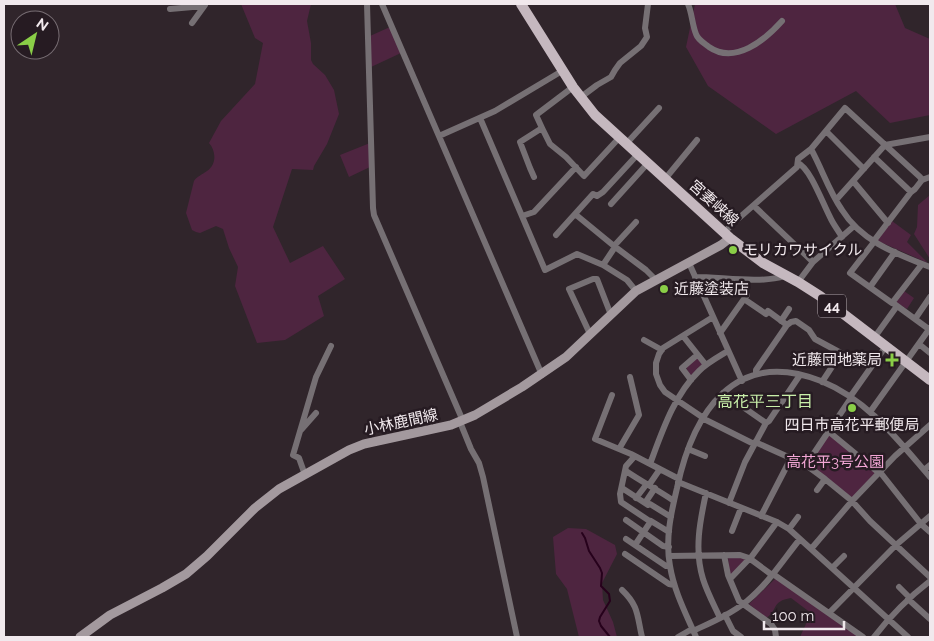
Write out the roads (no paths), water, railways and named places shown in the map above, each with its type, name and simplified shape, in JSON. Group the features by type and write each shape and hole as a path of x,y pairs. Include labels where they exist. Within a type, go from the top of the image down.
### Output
{"main road":[{"name":"宮妻峡線","path":"521,4 581,98 595,115 648,164 727,235 763,263 820,296 930,380"},
{"name":"小林鹿間線","path":"80,637 110,615 186,574 208,556 262,501 279,489 349,450 364,444 444,427 476,415 542,375 566,357 636,291 721,245 727,235"}],"street":[{"path":"368,4 372,208 462,421 471,449 479,463 517,637"},
{"path":"382,4 542,375"},
{"path":"581,98 611,77 620,63 641,46 647,37 645,28 648,4"},
{"path":"688,4 696,34 700,41 719,52 742,51 753,46 782,21"},
{"path":"170,9 205,5"},
{"path":"192,23 205,5"},
{"path":"439,136 496,111 562,71"},
{"path":"573,86 536,114 550,144 584,176 659,108"},
{"path":"727,235 738,217 754,206 797,167 798,158 811,149 845,108 922,180"},
{"path":"480,118 545,270 577,254 603,265 627,280 636,291"},
{"path":"534,176 520,142 542,128"},
{"path":"826,132 864,169"},
{"path":"836,200 885,145 930,137"},
{"path":"665,179 697,140"},
{"path":"811,149 842,211 854,226 874,242 930,267"},
{"path":"556,235 593,194 597,196 603,192 638,154"},
{"path":"874,157 912,192"},
{"path":"798,163 802,165 814,183 831,220 842,237"},
{"path":"610,204 648,164"},
{"path":"522,216 534,212 576,167"},
{"path":"870,412 930,329 850,273 922,180 930,177"},
{"path":"853,181 888,222"},
{"path":"754,206 813,262"},
{"path":"575,214 656,280"},
{"path":"603,265 614,247 636,222"},
{"path":"798,282 813,262 854,226"},
{"path":"870,287 895,252"},
{"path":"689,263 742,381"},
{"path":"874,338 922,264"},
{"path":"695,277 755,279 785,276"},
{"path":"590,334 569,289 597,279 611,314"},
{"path":"720,333 747,295 735,282"},
{"path":"915,319 930,297"},
{"path":"744,299 766,314 768,311 784,323 799,322 809,330 815,339 841,353 822,382"},
{"path":"756,374 756,370 784,323 789,309"},
{"path":"713,317 658,354 656,363 658,382 662,389 702,418 806,465 852,501 870,521 930,577"},
{"path":"683,336 706,365"},
{"path":"644,340 662,350"},
{"path":"919,344 930,353"},
{"path":"305,475 298,458 293,455 316,376 331,346"},
{"path":"806,465 886,346"},
{"path":"650,464 676,400 691,380 706,365 728,351"},
{"path":"691,380 682,368 697,355"},
{"path":"694,632 674,585 670,566 670,517 688,449 702,418 723,393 756,374 779,372 800,375 822,382 851,398 870,412 891,431 930,477"},
{"path":"729,502 745,462 766,423 800,375"},
{"path":"619,449 639,415 630,377"},
{"path":"723,393 766,423"},
{"path":"612,395 595,439 635,456 678,481 777,522 789,529 908,637"},
{"path":"300,430 316,414"},
{"path":"811,549 879,472 930,425"},
{"path":"828,432 879,472 921,524 930,532"},
{"path":"688,449 706,456"},
{"path":"635,456 626,466 620,502 669,532"},
{"path":"761,516 791,458"},
{"path":"924,470 930,465"},
{"path":"641,515 646,504 650,486 660,469"},
{"path":"626,471 674,501"},
{"path":"817,490 824,479"},
{"path":"636,498 650,486"},
{"path":"622,488 670,517"},
{"path":"706,493 699,529 699,555 703,578 722,617 733,631 741,637"},
{"path":"732,531 741,508"},
{"path":"829,613 896,545 930,516"},
{"path":"789,529 798,517"},
{"path":"626,520 663,546 669,547"},
{"path":"635,545 651,522"},
{"path":"730,579 777,522"},
{"path":"678,637 694,632 743,604 772,574 800,538"},
{"path":"626,539 666,566 670,566"},
{"path":"625,554 669,584 674,585"},
{"path":"642,566 649,555"},
{"path":"724,555 730,579 739,601 771,624 776,637"},
{"path":"669,556 724,555 749,558 863,637"},
{"path":"832,568 844,556"},
{"path":"874,637 888,619 909,598 930,581"},
{"path":"899,587 930,619"},
{"path":"622,590 630,598 636,609 642,637"}],"waterway":[{"path":"582,533 589,551 602,573 601,586 609,594 610,601 599,621 610,637"}],"place":[{"name":"モリカワサイクル","path":"733,250"},
{"name":"近藤塗装店","path":"664,289"},
{"name":"近藤団地薬局","path":"892,360"},
{"name":"四日市高花平郵便局","path":"852,408"}],"district":[{"name":"高花平三丁目","path":"765,401"}],"park label":[{"name":"高花平3号公園","path":"835,462"}]}
